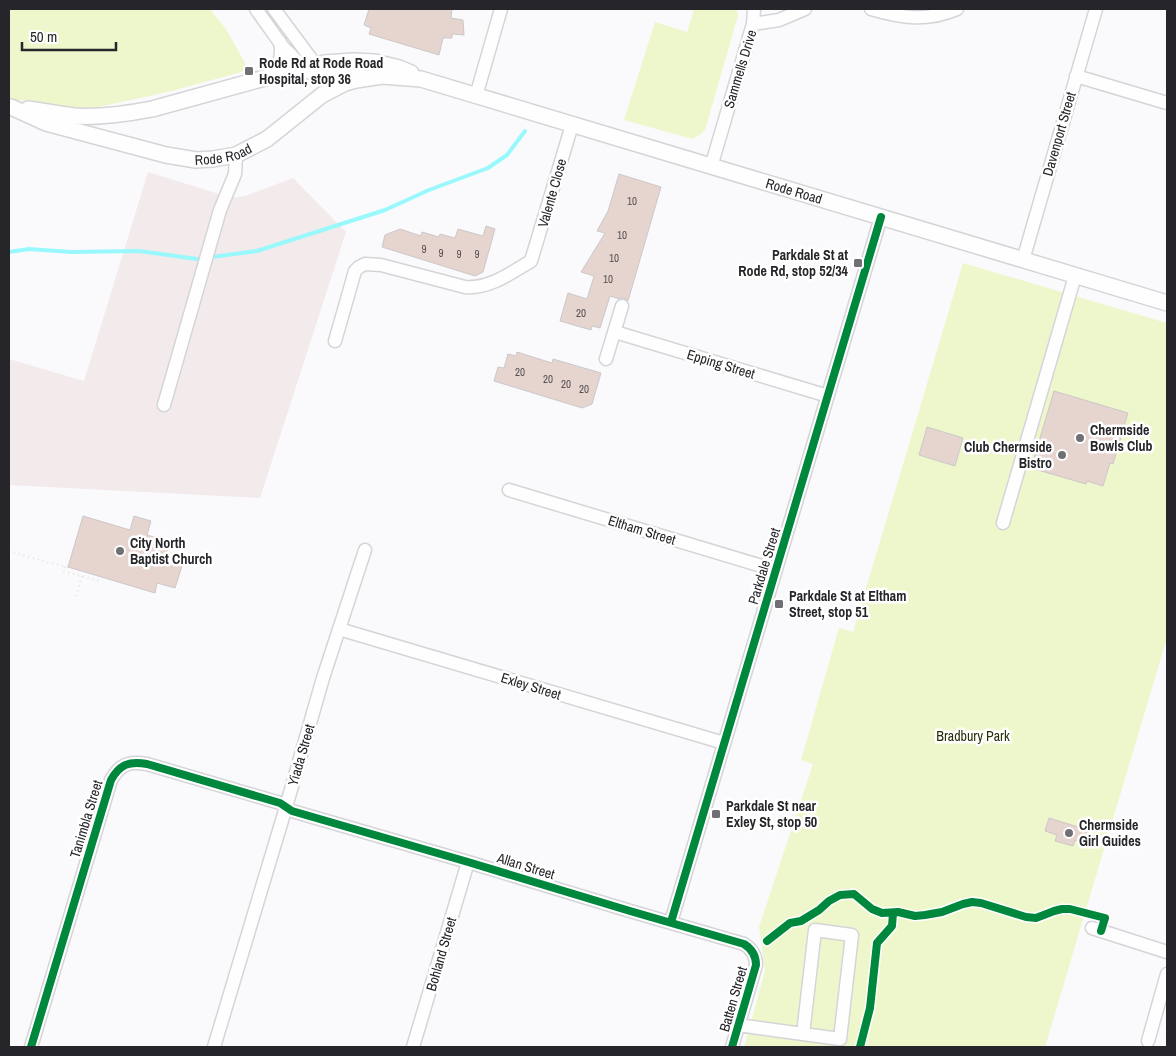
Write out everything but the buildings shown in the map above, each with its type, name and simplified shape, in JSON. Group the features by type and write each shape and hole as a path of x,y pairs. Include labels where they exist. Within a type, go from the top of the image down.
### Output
{"main road":[{"name":"Rode Road","path":"10,107 75,116 126,114 152,109 272,76 352,61 375,62 399,68 422,79 476,96 1167,303"},
{"path":"311,69 321,75 352,73 382,76"},
{"path":"295,117 304,106 314,86 311,69"},
{"name":"Rode Road","path":"10,107 46,123 166,155 196,160 213,159 236,155 267,139 322,95 336,87 356,80 382,76 422,79"}],"street":[{"path":"256,9 280,42 311,69"},
{"path":"274,9 312,60 311,69"},
{"path":"476,96 501,9"},
{"path":"753,24 754,9"},
{"name":"Sammells Drive","path":"711,167 753,24 779,20 805,9"},
{"path":"871,9 904,17 918,18 947,13 957,9"},
{"name":"Davenport Street","path":"1023,260 1096,9"},
{"path":"272,76 280,59 280,42"},
{"path":"1076,76 1167,103"},
{"name":"Valente Close","path":"334,342 355,271 365,264 381,265 473,288 490,283 531,261 572,124"},
{"path":"164,405 220,210 235,174 236,155"},
{"name":"Parkdale Street","path":"671,922 881,217"},
{"path":"1003,523 1075,276"},
{"path":"606,359 622,306"},
{"name":"Epping Street","path":"615,332 828,396"},
{"name":"Eltham Street","path":"510,490 776,570"},
{"name":"Yiada Street","path":"214,1047 323,678 365,550"},
{"name":"Exley Street","path":"339,629 724,743"},
{"name":"Tanimbla Street","path":"31,1047 108,787 119,768 132,763 147,764 280,803 286,807"},
{"name":"Allan Street","path":"286,807 292,811 744,944 755,956"},
{"name":"Bohland Street","path":"413,1047 468,862"},
{"path":"1092,928 1167,952"},
{"path":"738,1026 840,1039 852,935 815,930 803,1034"},
{"name":"Batten Street","path":"732,1047 755,969 755,956"},
{"path":"1148,1041 1167,974"}],"path":[{"path":"9,551 66,567 64,571 99,581"},
{"path":"76,596 82,576"}],"shaded area":[{"path":"148,172 232,198 245,196 293,178 346,232 260,498 9,485 9,359 84,381"}],"green space":[{"path":"9,9 210,9 226,29 249,70 168,92 89,109 9,99"},
{"path":"694,9 737,9 738,16 705,130 692,139 624,120 655,22 687,32"},
{"name":"Bradbury Park","path":"963,263 1167,323 1167,638 1045,1047 744,1047 765,971 759,927 813,764 801,760 839,628 853,632"}],"waterway":[{"path":"9,252 29,249 71,252 139,251 197,259 257,251 385,210 429,190 488,168 507,155 525,131"}],"cycle path":[{"path":"671,922 881,217"},
{"path":"31,1047 111,780 122,767 135,763 147,764 280,803 292,811 744,944 753,953 756,965 732,1047"},
{"path":"767,941 790,923 801,921 840,895 854,894 872,909 882,913 898,912 915,916 942,912 972,902 1036,918 1054,911 1070,909 1105,918 1101,931"},
{"path":"860,1047 870,1008 877,943 892,926 893,913"}],"place":[{"name":"Rode Rd at Rode Road Hospital, stop 36","path":"249,71"},
{"name":"Parkdale St at Rode Rd, stop 52/34","path":"858,263"},
{"name":"Chermside Bowls Club","path":"1080,438"},
{"name":"Club Chermside Bistro","path":"1062,455"},
{"name":"City North Baptist Church","path":"120,551"},
{"name":"Parkdale St at Eltham Street, stop 51","path":"779,604"},
{"name":"Parkdale St near Exley St, stop 50","path":"716,814"},
{"name":"Chermside Girl Guides","path":"1069,833"}]}
